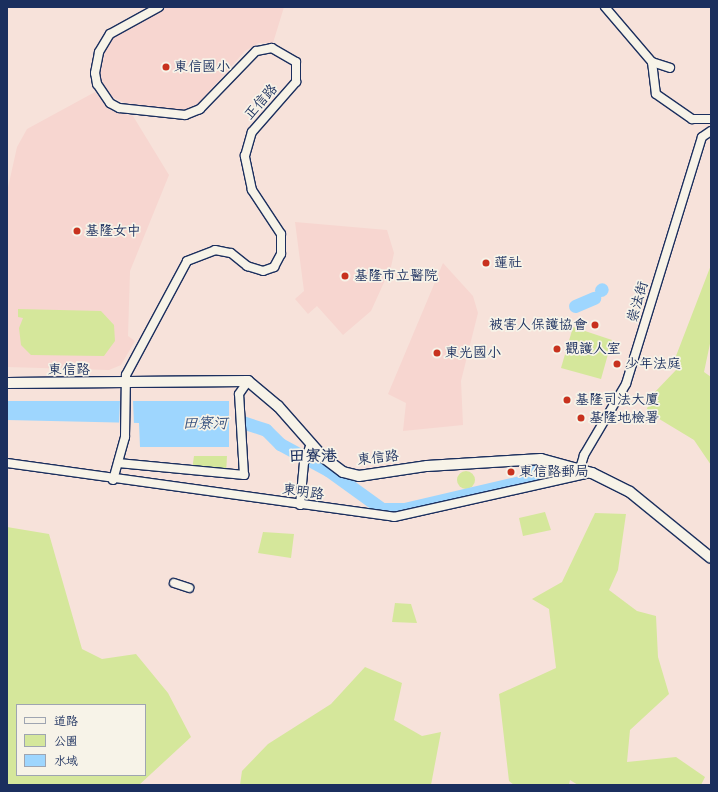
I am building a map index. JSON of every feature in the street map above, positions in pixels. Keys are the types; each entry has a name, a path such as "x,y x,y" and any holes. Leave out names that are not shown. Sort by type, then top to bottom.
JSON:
{"main road":[{"name":"東信路","path":"7,384 125,384 248,381 278,406 309,448 336,468 358,476 518,458 542,459 578,473 592,473 630,492 711,558"}],"street":[{"name":"正信路","path":"125,384 126,374 187,261 215,250 231,253 247,266 263,271 279,261 281,234 252,190 245,156 252,132 287,93 298,69 291,57 264,48 247,58 200,109 186,115 119,108 110,103 97,84 94,72 99,52 110,34 159,7"},
{"path":"605,7 652,62 670,68"},
{"path":"652,62 656,94 692,119 711,119"},
{"name":"崇法街","path":"578,473 626,384 702,137 711,131"},
{"path":"118,463 244,475 239,394 248,381"},
{"path":"114,480 126,427 125,384"},
{"path":"300,505 304,463 309,448"},
{"name":"東明路","path":"7,463 114,480 394,517 578,473"},
{"path":"174,583 189,588"}],"shaded area":[{"name":"東信國小","path":"167,7 284,7 273,43 259,43 245,51 198,104 183,111 125,103 112,97 100,79 102,56 112,38"},
{"name":"基隆女中","path":"95,92 110,110 133,116 169,175 130,271 128,336 135,341 121,365 109,370 7,367 7,192 17,147 27,129"},
{"name":"基隆市立醫院","path":"295,222 387,230 394,253 391,267 371,311 343,335 317,306 308,314 295,299 304,291"},
{"name":"東光國小","path":"443,263 473,296 478,313 461,381 463,425 403,431 406,403 388,394"}],"green space":[{"path":"711,265 711,339 704,372 711,377 711,465 694,440 646,411 653,394 676,370 676,356"},
{"path":"18,309 101,311 114,325 115,341 104,356 31,355 21,345 19,328 23,318 18,317"},
{"path":"573,327 612,340 601,379 561,368"},
{"path":"194,456 227,456 226,474 192,470"},
{"path":"466,471 472,474 475,480 472,486 466,489 460,486 457,480 460,474"},
{"path":"545,512 551,530 523,536 519,518"},
{"path":"595,513 626,514 618,570 609,590 637,611 656,616 658,657 669,694 630,730 627,762 676,757 705,777 701,785 578,785 570,780 569,785 514,785 509,781 499,694 556,668 549,609 532,599 562,582"},
{"path":"7,527 49,534 82,649 102,659 136,654 168,693 191,737 139,785 7,785"},
{"path":"263,532 294,534 291,558 258,553"},
{"path":"395,603 411,604 417,623 392,622"},
{"path":"365,667 402,683 394,720 422,736 441,732 431,785 240,785 242,771 268,744 331,704"}],"water":[{"name":"田寮河","path":"7,401 229,401 229,447 140,447 139,423 7,420"}],"pier":[{"path":"120,400 133,400 134,425 119,425"}],"waterway":[{"name":"田寮河","path":"575,306 594,298"},
{"name":"田寮河","path":"242,422 266,430 280,444 328,470 382,509 404,509 529,480 533,476 534,465"}],"place":[{"name":"東信國小","path":"166,67"},
{"name":"基隆女中","path":"77,231"},
{"name":"蓮社","path":"486,263"},
{"name":"基隆市立醫院","path":"345,276"},
{"name":"被害人保護協會","path":"595,325"},
{"name":"觀護人室","path":"557,349"},
{"name":"東光國小","path":"437,353"},
{"name":"少年法庭","path":"617,364"},
{"name":"基隆司法大廈","path":"567,400"},
{"name":"基隆地檢署","path":"581,418"},
{"name":"東信路郵局","path":"511,472"}],"district":[{"name":"田寮港","path":"313,456"}]}
